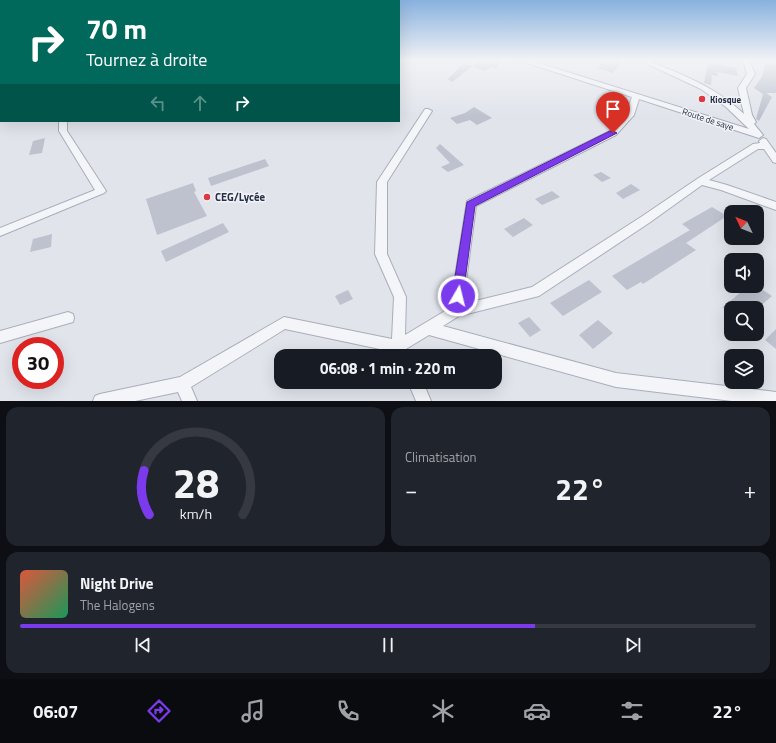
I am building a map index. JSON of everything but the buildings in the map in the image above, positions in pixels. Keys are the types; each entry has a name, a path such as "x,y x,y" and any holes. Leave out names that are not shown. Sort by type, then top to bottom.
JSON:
{"street":[{"name":"Route de saye","path":"583,79 759,135"},
{"name":"Route de saye","path":"687,79 718,96 741,115 759,135"},
{"path":"748,79 742,88 748,115 759,135 776,160"},
{"path":"456,311 471,204 613,133 630,115 636,95"},
{"path":"400,349 400,297 381,254 382,182 428,111"},
{"path":"0,232 101,192 63,131 63,122"},
{"path":"402,349 427,328 456,311 535,292 645,220 700,181 756,146 766,146"},
{"path":"700,181 724,187 776,206"},
{"path":"0,337 68,318"},
{"path":"100,401 182,384 284,323 392,349"},
{"path":"427,328 616,380 758,399 776,399"},
{"path":"182,384 190,401"},
{"path":"418,389 424,401"}],"place":[{"name":"Kiosque","path":"702,99"},
{"name":"CEG/Lycée","path":"207,197"}],"route":[{"path":"458,296 471,204 613,133"}]}
